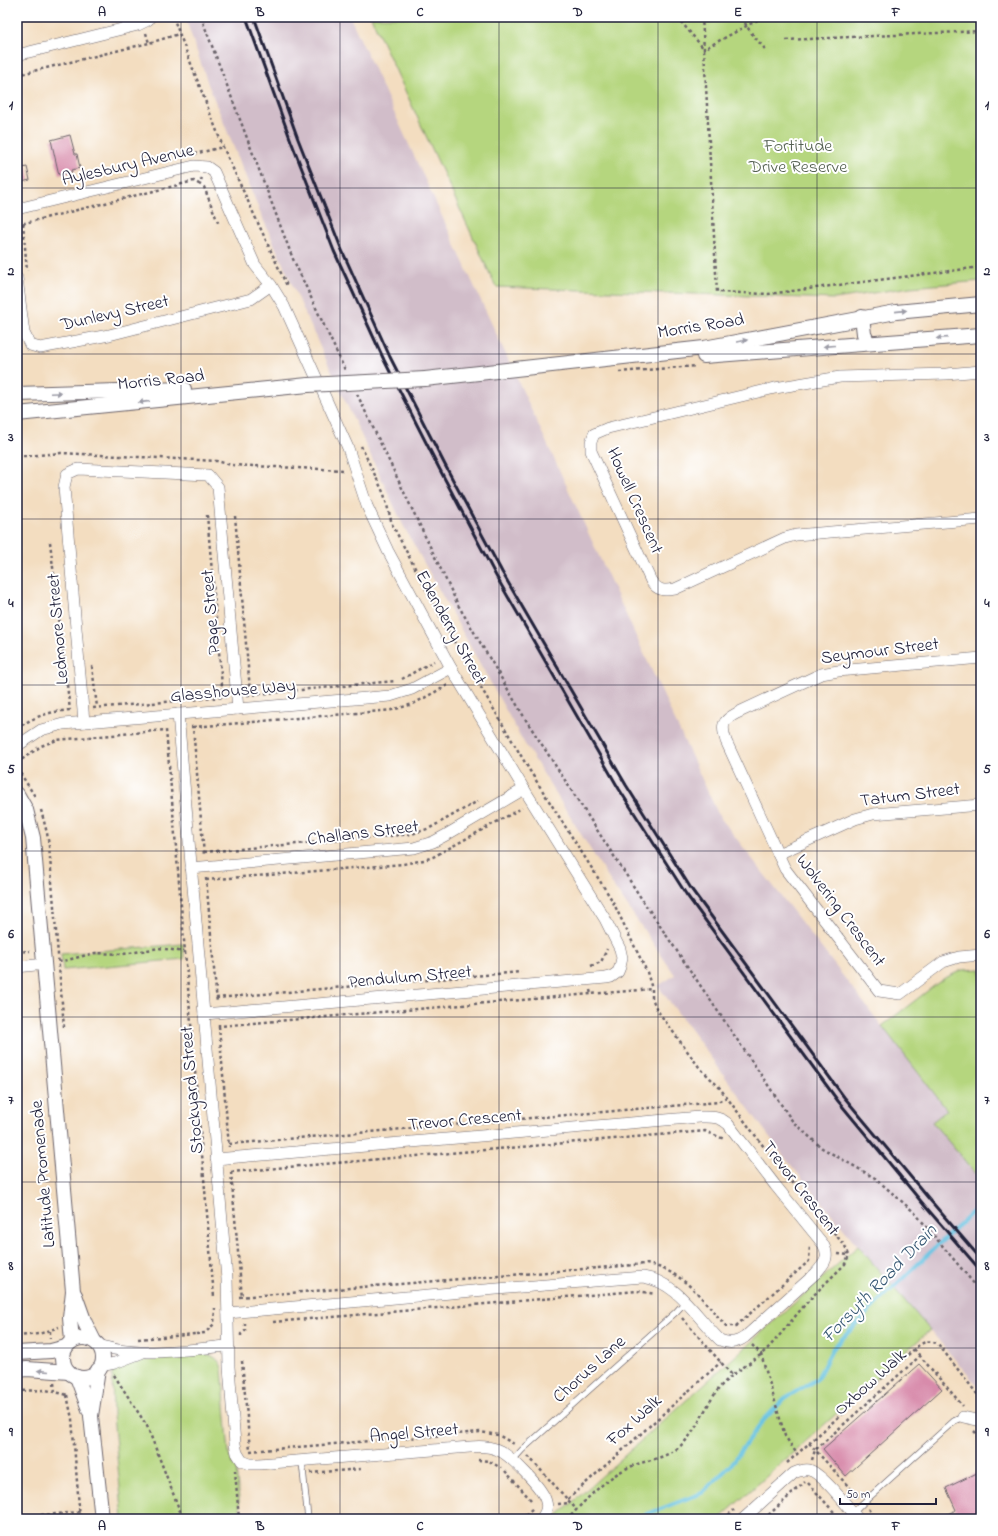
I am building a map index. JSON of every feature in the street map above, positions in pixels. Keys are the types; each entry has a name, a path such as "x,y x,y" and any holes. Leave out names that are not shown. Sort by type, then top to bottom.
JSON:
{"street":[{"path":"17,55 146,20"},
{"name":"Aylesbury Avenue","path":"17,209 203,165 209,167 214,172 255,265 271,285"},
{"name":"Dunlevy Street","path":"22,277 24,333 30,345 40,348 109,335 251,299 271,285"},
{"name":"Edenderry Street","path":"271,285 284,306 348,448 367,506 446,670 517,778 605,919 622,954 622,963 618,972"},
{"name":"Morris Road","path":"425,378 704,348 862,317 896,312 981,304"},
{"path":"862,317 864,334 868,343"},
{"name":"Morris Road","path":"17,394 308,385 425,378 981,335"},
{"name":"Howell Crescent","path":"981,371 946,374 840,377 782,387 608,428 594,434 590,442 591,451 651,581 655,587 666,591 675,589 785,538 796,535 981,519"},
{"name":"Morris Road","path":"17,414 308,385"},
{"name":"Page Street","path":"67,532 64,487 67,474 78,469 208,475 218,487 238,709"},
{"name":"Ledmore Street","path":"67,532 84,722"},
{"name":"Seymour Street","path":"723,724 727,718 821,674 838,670 981,658"},
{"name":"Glasshouse Way","path":"17,746 34,734 63,724 390,696 412,689 446,670"},
{"name":"Stockyard Street","path":"178,714 227,1279 228,1346 235,1444 237,1453 242,1462"},
{"name":"Wolvering Crescent","path":"723,724 726,741 785,869 879,991 900,994 942,962 959,957 981,955"},
{"name":"Challans Street","path":"191,868 414,848 433,842 524,790"},
{"name":"Latitude Promenade","path":"18,797 31,824 45,964 73,1291 69,1344"},
{"name":"Tatum Street","path":"778,854 855,819 873,814 981,805"},
{"path":"17,967 45,964"},
{"name":"Pendulum Street","path":"204,1014 589,980 611,977 618,972"},
{"name":"Trevor Crescent","path":"216,1159 710,1116 721,1119 728,1124 818,1237 826,1249 827,1256 816,1273 738,1341 730,1343 720,1340 671,1288 658,1280 643,1277 466,1291 228,1313"},
{"name":"Latitude Promenade","path":"73,1291 85,1323 96,1343"},
{"path":"17,1353 51,1350 69,1344 80,1338 85,1338 110,1348 144,1352 228,1346"},
{"path":"96,1343 102,1355 91,1416 102,1519"},
{"path":"69,1344 63,1360 73,1375 91,1416"},
{"path":"17,1370 27,1369 86,1378 91,1376 99,1368 144,1352"},
{"path":"963,1417 981,1421"},
{"name":"Angel Street","path":"242,1462 259,1464 481,1446 499,1450 513,1460 544,1496 546,1500 546,1509 541,1519"},
{"path":"743,1519 794,1474 800,1471 810,1470 822,1478 856,1516"}],"lane":[{"name":"Chorus Lane","path":"513,1460 522,1450 676,1312 685,1302"},
{"path":"856,1516 954,1421 963,1417"},
{"path":"302,1460 308,1519"}],"path":[{"path":"173,17 223,147 289,291"},
{"path":"201,17 293,259 347,373"},
{"path":"677,17 704,50"},
{"path":"702,17 717,292 768,294 981,267"},
{"path":"743,17 743,20 747,26 765,49"},
{"path":"704,50 763,17"},
{"path":"146,20 149,43"},
{"path":"786,40 981,31"},
{"path":"17,75 149,43 179,34"},
{"path":"17,224 194,181 199,184"},
{"path":"22,277 23,223"},
{"path":"354,387 458,605 526,720 643,902 793,1122 822,1148 874,1178 915,1213 981,1292"},
{"path":"359,442 384,494 392,524 449,633 530,771 612,900 647,972 652,989 652,998 657,1010 698,1067 727,1097 773,1159 845,1246 849,1254 845,1264 809,1300 761,1354 732,1375 712,1397 698,1425 678,1448 655,1460 634,1465 619,1472 568,1519"},
{"path":"207,514 223,697"},
{"path":"235,516 250,694"},
{"path":"50,542 70,710"},
{"path":"17,729 40,716 83,708 385,683 402,678 435,661 446,670 452,691"},
{"path":"17,763 40,746 57,740 193,727 219,1026 652,989"},
{"path":"166,730 215,1300"},
{"path":"517,778 530,771"},
{"path":"514,796 526,814"},
{"path":"204,852 412,834 430,828 481,799"},
{"path":"591,994 588,967 601,962 608,950 605,945"},
{"path":"59,962 95,953 123,954 159,948 185,952"},
{"path":"17,952 30,951"},
{"path":"216,998 525,972"},
{"path":"229,1144 718,1102 727,1097"},
{"path":"231,1172 705,1131 725,1140"},
{"path":"736,1326 809,1261 810,1245"},
{"path":"268,1323 636,1291 657,1295"},
{"path":"676,1312 732,1375"},
{"path":"245,1325 253,1324"},
{"path":"17,1336 39,1334 59,1327"},
{"path":"137,1339 196,1334 197,1348"},
{"path":"786,1464 924,1341 932,1341 938,1344 981,1399"},
{"path":"914,1349 920,1356"},
{"path":"761,1354 785,1436 797,1454"},
{"name":"Oxbow Walk","path":"815,1450 920,1356 963,1404 963,1417"},
{"name":"Fox Walk","path":"577,1510 567,1499 721,1362"},
{"path":"114,1375 147,1426 183,1519"},
{"path":"17,1391 46,1390 55,1392"},
{"path":"67,1395 72,1419 80,1519"},
{"path":"764,1519 806,1481 815,1450 809,1443"},
{"path":"473,1460 489,1461 501,1467 536,1505 520,1519"},
{"path":"239,1519 235,1469 242,1462"},
{"path":"304,1474 365,1469"},
{"path":"806,1481 840,1519"},
{"path":"724,1519 735,1509"},
{"path":"17,1518 80,1512"}],"shaded area":[{"path":"185,17 350,17 719,816 947,1110 932,1122 981,1180 981,1390 786,1159 658,986 675,975 612,884 523,741 403,525 321,349 263,219 208,84"}],"green space":[{"name":"Fortitude Drive Reserve","path":"371,17 981,17 981,281 910,287 835,299 496,287"},
{"path":"183,944 184,959 63,970 61,954"},
{"path":"981,969 981,1180 932,1122 947,1110 882,1026 943,979 962,970"},
{"path":"858,1246 930,1330 719,1519 554,1519"},
{"path":"204,1354 215,1358 222,1368 229,1455 236,1469 241,1519 123,1519 113,1415 112,1368 147,1360"}],"building":[{"path":"70,135 80,168 71,170 72,172 59,175 51,140"},
{"path":"27,167 30,180 17,183 17,169"},
{"path":"919,1364 942,1389 846,1476 823,1449"},
{"path":"981,1471 981,1519 937,1519 956,1510 946,1488"}],"waterway":[{"name":"Forsyth Road Drain","path":"640,1519 647,1514 702,1493 730,1466 761,1423 785,1398 817,1379 833,1348 880,1300 981,1204"}],"railway":[{"path":"246,17 291,141 334,251 384,360 496,576 619,789 686,894 838,1101 981,1271"},
{"path":"254,17 298,139 341,248 390,357 502,572 626,785 692,890 844,1097 981,1259"}]}
